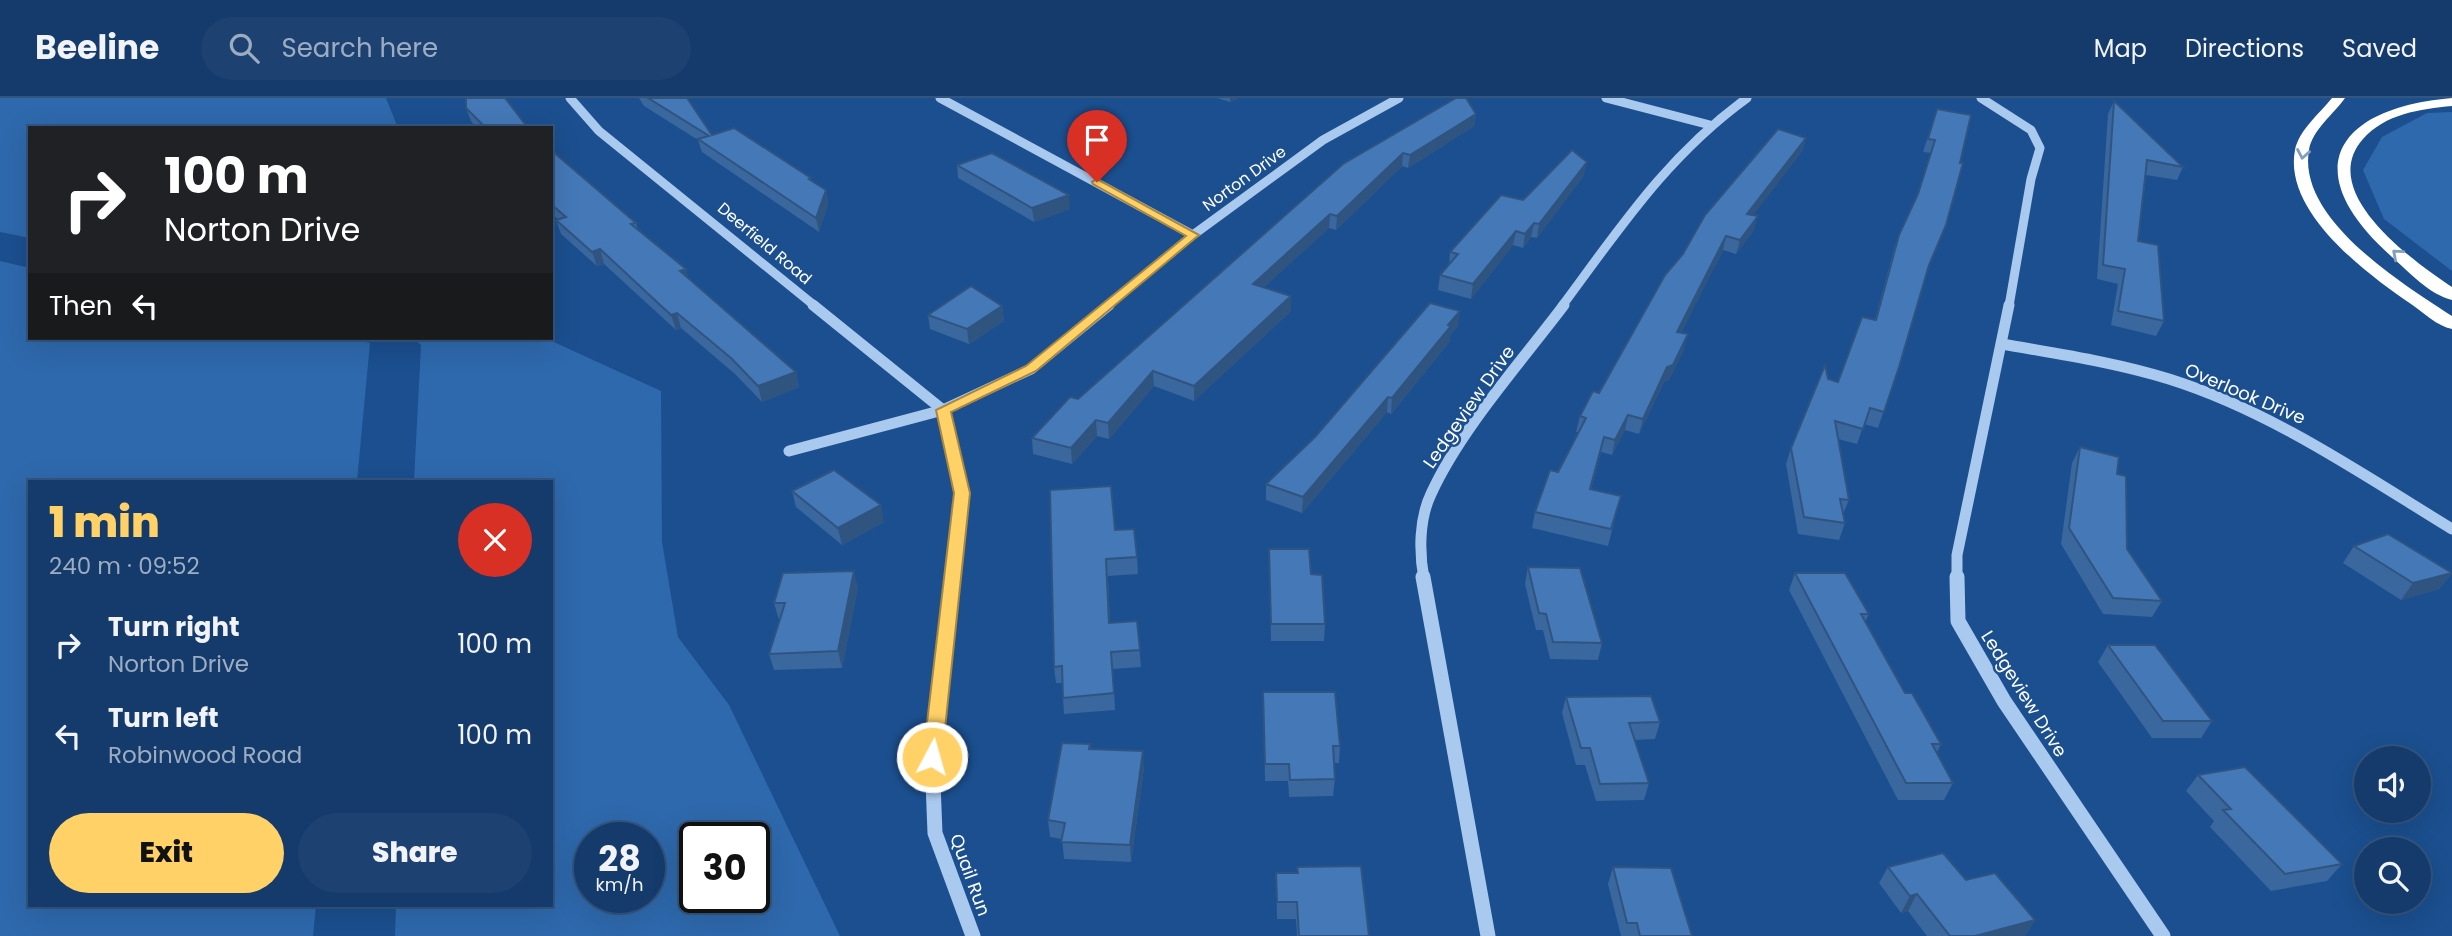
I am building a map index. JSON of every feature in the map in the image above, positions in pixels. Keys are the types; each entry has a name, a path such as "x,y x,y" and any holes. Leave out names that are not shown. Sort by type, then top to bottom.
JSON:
{"highway":[{"path":"2339,98 2302,149 2301,170 2308,194 2328,223 2359,255 2398,287 2452,324"},
{"path":"2452,102 2400,111 2367,127 2347,148 2342,172 2349,196 2373,231 2411,266 2452,295"}],"street":[{"name":"Deerfield Road","path":"570,98 599,131 943,410"},
{"path":"940,98 1193,235"},
{"path":"1373,98 1394,100"},
{"path":"1606,98 1710,125"},
{"name":"Ledgeview Drive","path":"1488,936 1422,570 1421,531 1430,495 1466,436 1652,186 1710,125 1747,98"},
{"name":"Ledgeview Drive","path":"1981,98 2031,130 2040,148 2031,179 2002,344 1957,555 1958,621 2004,701 2163,936"},
{"name":"Norton Drive","path":"789,451 943,410 1031,369 1193,235 1323,140 1394,100"},
{"name":"Overlook Drive","path":"2002,344 2130,368 2204,394 2302,437 2452,530"},
{"name":"Quail Run","path":"943,410 962,493 932,757 934,833 973,936"}],"shaded area":[{"path":"0,98 386,98 397,126 28,126 28,238 0,232"},
{"path":"2452,112 2452,271 2384,219 2363,170 2382,137 2427,113"},
{"path":"0,261 28,268 28,340 356,340 370,343 357,480 28,480 28,907 316,907 313,936 0,936"},
{"path":"415,340 549,340 661,391 662,542 678,637 729,705 840,936 395,936 396,907 553,907 553,480 414,480 421,345"}],"building":[{"path":"466,98 505,98 526,126 484,126 466,108"},
{"path":"648,98 687,98 712,135 734,128 811,178 809,179 826,190 816,218 698,139 709,136"},
{"path":"1456,98 1466,98 1476,114 1410,155 1403,153 1337,216 1330,214 1253,284 1291,296 1194,386 1153,371 1108,423 1096,420 1071,448 1032,438 1070,397 1078,399 1343,164"},
{"path":"2114,101 2183,167 2147,160 2138,241 2158,245 2164,321 2118,311 2125,269 2103,265"},
{"path":"1937,109 1971,115 1960,163 1963,163 1946,225 1929,265 1884,412 1870,408 1863,429 1835,421 1849,500 1840,499 1845,523 1804,517 1791,448 1825,365 1828,379 1838,382 1862,317 1876,320 1899,235 1918,194 1935,140 1928,139"},
{"path":"1778,129 1806,138 1747,214 1758,216 1740,240 1726,236 1677,332 1688,334 1673,365 1667,367 1643,419 1628,415 1615,440 1604,437 1590,489 1621,496 1611,529 1535,512 1550,470 1558,472 1586,418 1580,416 1593,391 1599,393 1665,275 1683,254 1705,215"},
{"path":"1572,150 1587,162 1539,224 1534,223 1525,234 1516,231 1473,284 1440,275 1458,254 1450,252 1501,195 1523,200"},
{"path":"553,152 636,223 631,224 686,269 680,271 796,372 758,386 731,358 677,313 671,315 600,249 592,252 556,220 566,217 553,206"},
{"path":"992,153 1069,195 1032,208 957,165"},
{"path":"971,286 1002,306 967,329 928,315"},
{"path":"1430,303 1460,311 1448,325 1451,326 1392,398 1388,397 1303,497 1266,484 1315,437"},
{"path":"2080,447 2119,457 2117,474 2126,476 2127,549 2162,601 2113,598 2069,528"},
{"path":"834,470 881,505 838,528 792,491"},
{"path":"1111,486 1115,530 1134,529 1137,557 1106,559 1109,623 1137,621 1140,650 1111,652 1114,693 1063,698 1062,666 1054,667 1050,490"},
{"path":"2388,534 2452,573 2413,583 2354,546"},
{"path":"1269,549 1309,549 1311,574 1322,575 1325,624 1271,624"},
{"path":"1528,567 1580,568 1602,643 1553,642 1546,614 1539,613"},
{"path":"854,571 838,651 769,654 785,603 774,603 783,573"},
{"path":"1795,573 1845,573 1869,614 1861,614 1905,693 1912,693 1941,744 1932,744 1953,783 1906,783"},
{"path":"2108,645 2155,645 2212,721 2163,721"},
{"path":"1263,692 1335,692 1340,746 1333,746 1335,779 1290,780 1289,764 1265,764"},
{"path":"1651,696 1660,722 1629,723 1649,783 1600,784 1590,748 1581,748 1566,697"},
{"path":"1062,743 1090,744 1089,749 1143,751 1130,845 1061,842 1065,823 1048,820"},
{"path":"2245,767 2342,864 2285,874 2223,810 2231,809 2198,775"},
{"path":"1943,853 1966,880 1995,873 2035,920 1975,936 1950,936 1917,894 1910,896 1888,867"},
{"path":"1361,866 1369,936 1299,936 1297,902 1277,902 1276,873 1298,873 1297,867"},
{"path":"1613,867 1671,868 1692,936 1640,936 1637,923 1627,923"}],"route":[{"path":"932,757 962,493 943,410 1031,369 1193,235 1097,182"}]}
